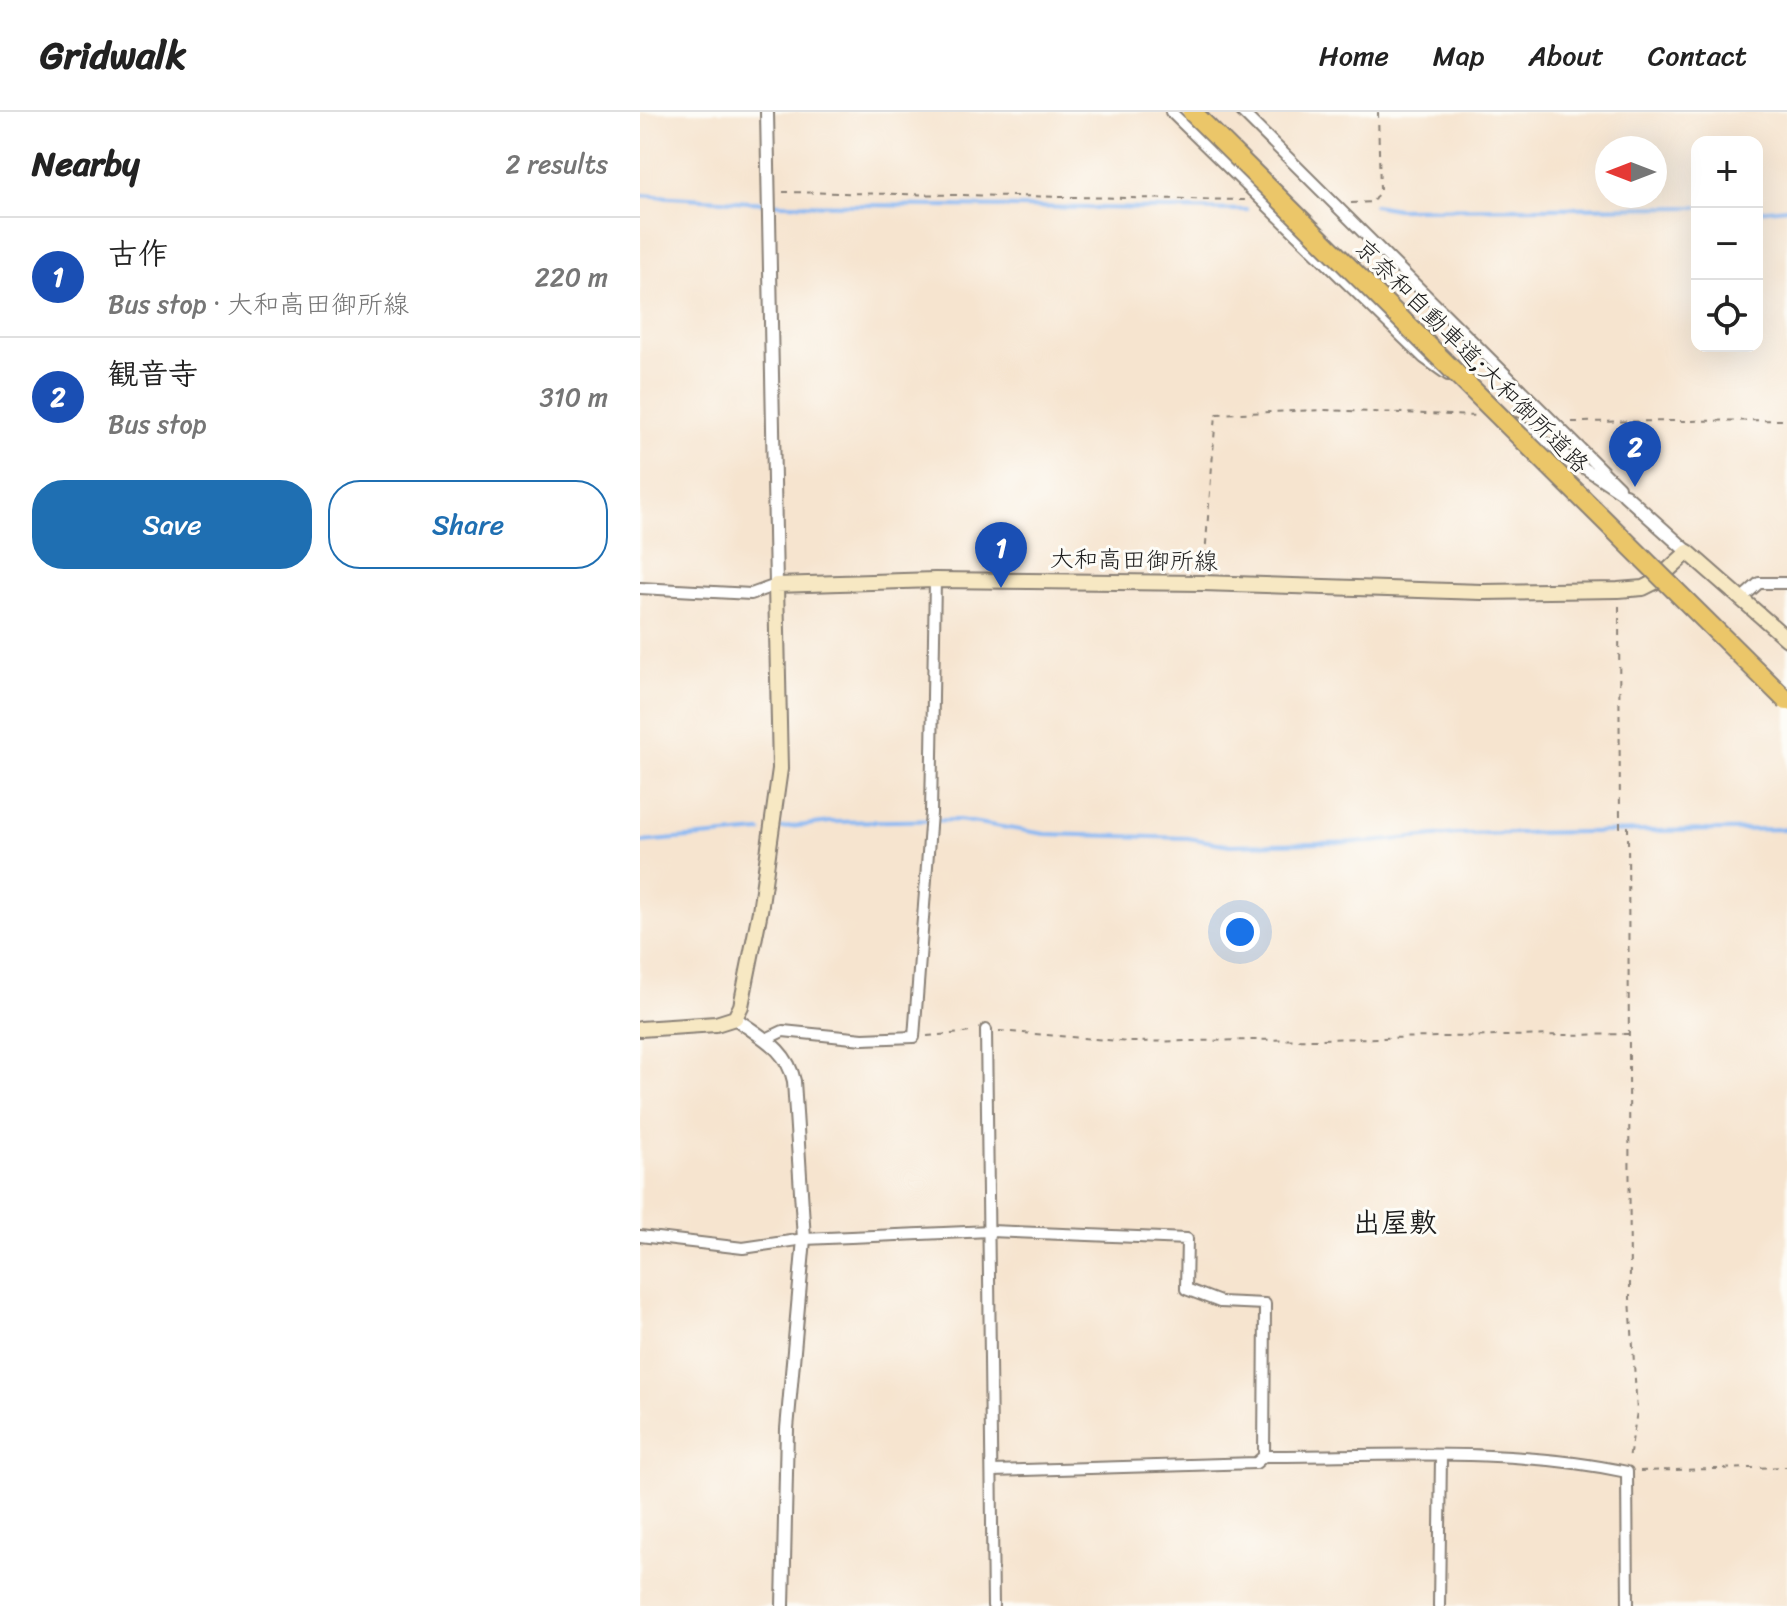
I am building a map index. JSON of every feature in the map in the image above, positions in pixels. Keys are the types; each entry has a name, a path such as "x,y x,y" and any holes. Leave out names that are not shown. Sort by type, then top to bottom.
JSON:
{"highway":[{"name":"京奈和自動車道;大和御所道路","path":"1192,112 1787,701"}],"main road":[{"name":"大和高田御所線","path":"776,585 935,580 1202,583 1482,592 1618,590 1643,588 1655,582 1688,552"},
{"path":"1688,552 1787,639"},
{"path":"640,1029 716,1024 735,1018 744,992 760,911 780,769 776,585"}],"street":[{"path":"640,588 751,594 776,585 767,112"},
{"path":"1171,112 1424,358 1625,495"},
{"path":"1242,112 1560,426 1625,495 1688,552"},
{"path":"766,1039 783,1031 863,1039 914,1037 931,819 935,580"},
{"path":"1741,599 1759,583 1787,583"},
{"path":"735,1018 766,1039 791,1064 794,1081 804,1239 787,1429 783,1606"},
{"path":"986,1030 993,1606"},
{"path":"640,1236 743,1248 804,1239 990,1231 1187,1239 1186,1289 1220,1302 1265,1304 1264,1456"},
{"path":"992,1471 1256,1463 1264,1456 1441,1456 1582,1462 1627,1472 1628,1606"},
{"path":"1439,1606 1441,1456"}],"path":[{"path":"1336,204 1373,202 1380,190 1378,112"},
{"path":"769,191 1244,200 1257,195"},
{"path":"1202,583 1216,414 1323,410 1481,415 1483,412 1472,392"},
{"path":"1560,426 1577,421 1787,420"},
{"path":"1618,590 1620,827 1628,827 1633,1254 1630,1298 1637,1412 1627,1472 1787,1467"},
{"path":"914,1037 986,1030 1129,1042 1629,1034"}],"waterway":[{"path":"640,195 782,204 1247,210"},
{"path":"1374,205 1397,209 1691,207"},
{"path":"1763,210 1787,208"},
{"path":"782,828 830,822 959,820 1045,834 1188,838 1230,845 1370,842 1456,834 1787,829"},
{"path":"640,842 761,832"}],"place":[{"name":"観音寺","path":"1635,487"},
{"name":"古作","path":"1001,588"}],"district":[{"name":"出屋敷","path":"1395,1222"}]}
